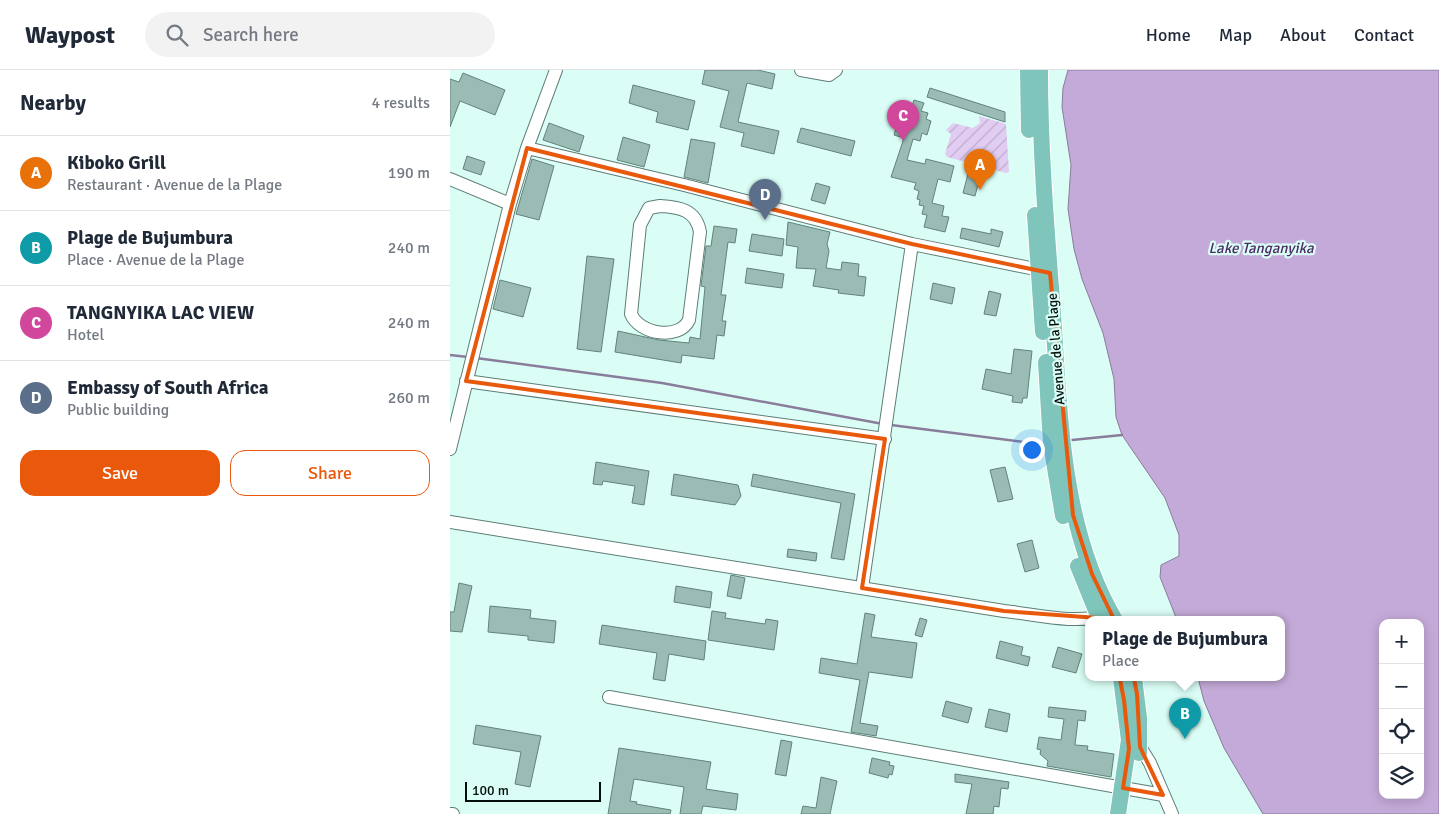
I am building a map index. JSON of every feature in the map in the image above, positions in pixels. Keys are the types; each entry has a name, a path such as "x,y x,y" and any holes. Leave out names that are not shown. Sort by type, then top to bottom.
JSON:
{"main road":[{"name":"Avenue de la Plage","path":"1028,70 1031,162 1044,271"},
{"name":"Avenue de la Plage","path":"1040,70 1044,271 1050,432 1060,498 1076,560 1105,616"},
{"path":"1121,681 1129,749 1128,789 1130,814"},
{"path":"1118,814 1128,789 1140,747 1134,681"}],"street":[{"path":"450,449 510,204 527,148 556,70"},
{"path":"801,70 823,75 829,75 836,70"},
{"path":"527,148 684,185 912,244 1044,271"},
{"path":"450,179 510,204"},
{"path":"678,206 684,185"},
{"path":"678,206 690,212 698,222 700,232 689,320 680,331 647,330 634,323 631,314 640,225 649,208 678,206"},
{"path":"862,588 886,436 912,244"},
{"path":"468,377 886,436"},
{"path":"450,522 1004,611 1085,618"},
{"path":"609,697 1163,795"},
{"path":"1127,725 1140,747 1172,814"}],"highlighted area":[{"path":"527,148 912,244 1050,273 1073,515 1092,574 1128,648 1137,694 1140,747 1163,795 1123,788 1129,749 1124,700 1115,654 1098,618 1004,611 862,588 885,439 466,381"}],"shaded area":[{"path":"979,116 1006,124 1009,172 1006,173 947,157 945,154 951,134 946,130 953,123 973,128 980,123"}],"water":[{"name":"Lake Tanganyika","path":"1068,70 1439,70 1439,814 1263,814 1224,748 1204,701 1199,681 1285,681 1285,616 1175,616 1160,577 1161,565 1179,556 1179,535 1165,498 1122,435 1116,417 1114,379 1103,333 1082,279 1074,249 1068,209 1071,165 1062,107 1063,88"}],"building":[{"path":"705,70 758,70 775,74 772,89 747,83 738,122 779,131 774,154 741,146 744,133 720,127 729,91 702,84"},
{"path":"463,73 505,90 495,115 460,101 450,127 450,79 459,82"},
{"path":"633,85 695,101 688,130 656,122 658,112 629,103"},
{"path":"930,88 1005,112 1005,122 927,97"},
{"path":"914,100 924,103 921,111 928,113 926,119 931,121 927,135 922,133 920,141 913,139 907,160 925,164 926,159 954,166 950,182 938,179 932,203 944,206 942,216 949,217 945,232 924,227 927,215 922,214 924,206 919,205 920,200 917,199 919,191 914,189 916,183 891,177 904,138 894,135 897,124 899,124 904,106 911,109"},
{"path":"549,123 584,136 579,152 543,140"},
{"path":"801,128 855,141 851,156 797,142"},
{"path":"623,137 650,145 644,167 617,160"},
{"path":"691,139 715,143 708,183 684,177"},
{"path":"467,156 485,162 481,175 463,169"},
{"path":"532,159 554,166 539,220 516,214"},
{"path":"968,174 980,177 975,196 963,193"},
{"path":"816,183 830,187 825,204 811,200"},
{"path":"788,222 830,232 827,244 829,251 826,268 841,270 842,262 859,264 858,276 866,277 864,296 838,293 839,290 813,286 816,269 796,268 798,247 786,245"},
{"path":"714,226 737,229 735,243 728,242 721,295 726,295 722,321 726,321 724,336 717,335 714,359 682,355 681,363 615,352 618,331 659,340 689,343 690,337 700,339 705,287 701,286 706,246 711,246"},
{"path":"962,228 991,234 991,229 1003,232 999,247 960,238"},
{"path":"752,234 784,239 782,256 749,251"},
{"path":"587,256 614,259 601,352 577,349"},
{"path":"747,268 784,274 782,288 745,283"},
{"path":"500,280 531,288 523,317 493,309"},
{"path":"933,283 955,288 952,304 930,299"},
{"path":"989,291 1001,294 996,316 984,314"},
{"path":"1014,349 1032,351 1027,398 1023,398 1022,403 1012,402 1013,396 982,389 986,369 1011,374"},
{"path":"596,462 649,471 644,505 632,503 635,486 603,481 602,485 593,484"},
{"path":"1005,467 1013,499 998,502 990,470"},
{"path":"674,474 738,485 741,496 735,505 671,495"},
{"path":"753,474 855,494 844,560 831,558 841,503 751,486"},
{"path":"1032,540 1039,568 1025,572 1017,544"},
{"path":"788,549 817,553 816,561 787,557"},
{"path":"731,575 745,578 741,599 727,596"},
{"path":"459,583 472,586 462,632 450,631 450,612 454,612"},
{"path":"676,586 712,592 710,608 674,602"},
{"path":"490,606 531,610 530,618 556,621 554,643 528,640 528,636 488,632"},
{"path":"712,611 726,613 725,618 765,624 766,619 778,621 774,650 708,640"},
{"path":"865,613 875,615 871,637 917,643 912,678 869,672 860,723 878,726 876,736 851,732 860,680 819,673 821,658 857,664"},
{"path":"920,618 927,620 922,637 915,635"},
{"path":"602,625 706,641 704,660 669,654 665,681 653,679 657,653 599,644"},
{"path":"1000,641 1023,647 1021,655 1030,657 1028,666 996,658"},
{"path":"1058,647 1082,654 1076,673 1052,667"},
{"path":"946,701 972,708 968,723 942,716"},
{"path":"1049,707 1086,711 1085,721 1078,720 1075,745 1088,746 1087,750 1114,754 1111,777 1047,766 1048,761 1040,754 1041,750 1037,749 1039,737 1061,740 1064,719 1048,717"},
{"path":"989,709 1010,714 1007,732 985,727"},
{"path":"476,725 541,736 530,787 515,784 521,752 473,744"},
{"path":"781,740 792,742 786,776 775,774"},
{"path":"619,748 711,762 706,789 738,794 736,810 703,806 701,814 680,814 684,787 634,779 630,801 637,802 636,804 671,810 670,814 608,814"},
{"path":"872,758 890,762 889,765 894,766 892,775 889,774 888,778 869,773"},
{"path":"955,774 1009,782 1008,789 1001,788 999,807 994,806 993,814 966,814 972,784 955,782"},
{"path":"821,777 837,781 830,814 801,814 803,806 816,808"}],"waterway":[{"path":"450,355 468,357"},
{"path":"476,358 662,383 883,424"},
{"path":"891,425 1039,444"},
{"path":"1072,440 1122,435"}],"place":[{"name":"TANGNYIKA LAC VIEW","path":"903,141"},
{"name":"Kiboko Grill","path":"980,190"},
{"name":"Embassy of South Africa","path":"765,220"},
{"name":"Plage de Bujumbura","path":"1185,739"}]}
